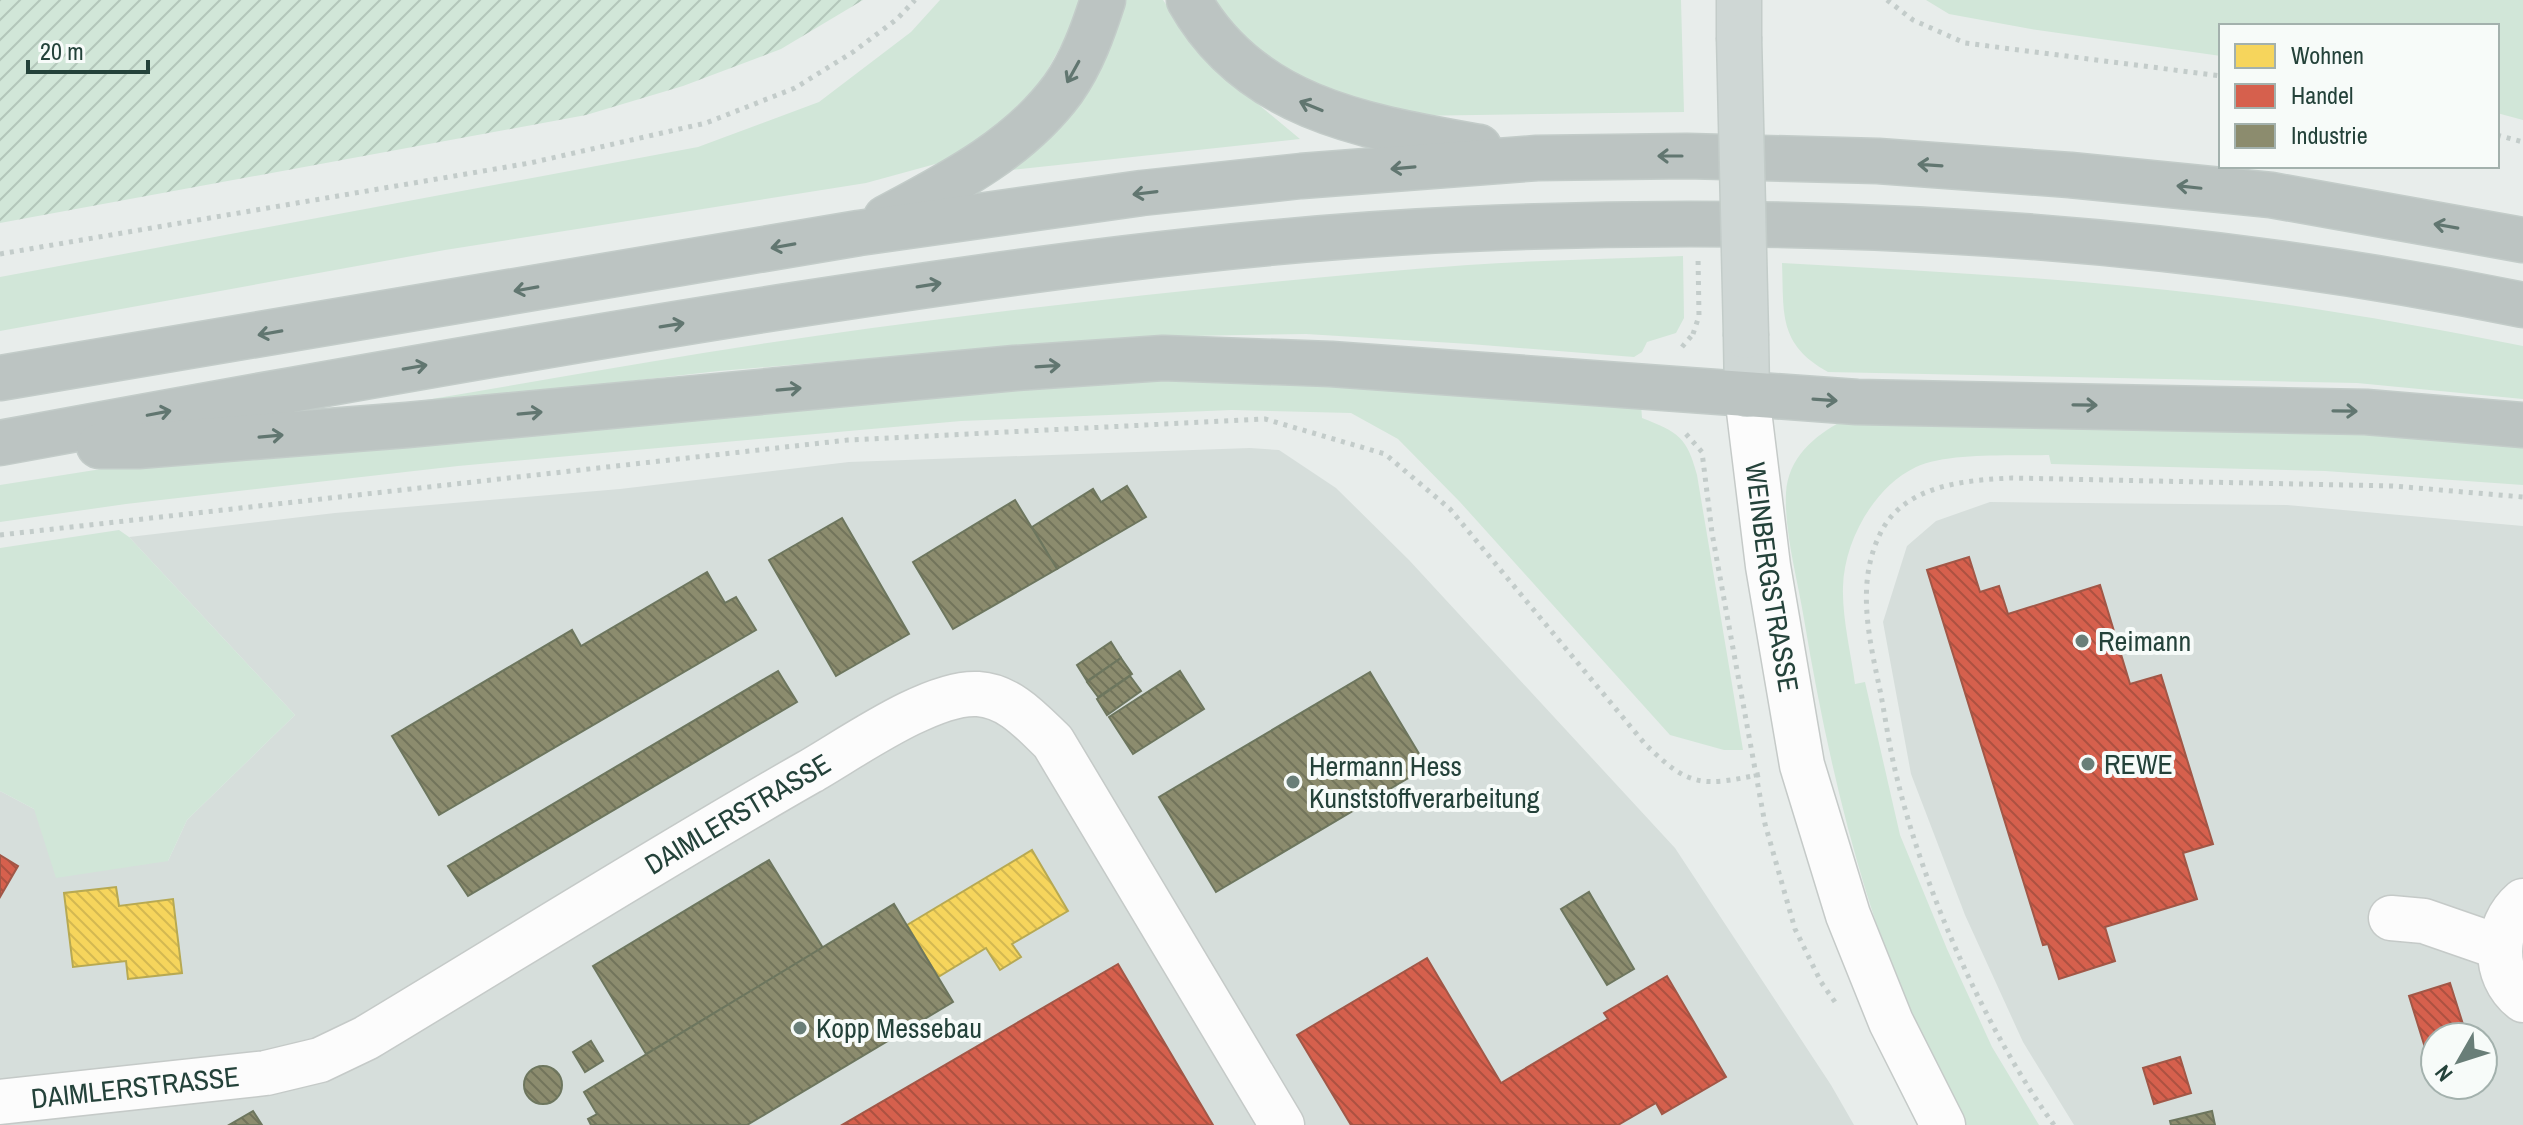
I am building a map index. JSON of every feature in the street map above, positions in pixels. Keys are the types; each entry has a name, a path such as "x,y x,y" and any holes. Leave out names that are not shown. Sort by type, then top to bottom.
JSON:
{"highway":[{"path":"859,233 962,177 1031,125 1063,89 1088,44 1103,0"},
{"path":"1189,0 1225,49 1257,76 1302,103 1353,122 1537,158"},
{"path":"0,378 859,233 1158,191 1301,176 1537,158 1687,156 1878,161 2070,175 2271,195 2523,240"},
{"path":"0,443 592,337 978,277 1245,246 1463,229 1609,225 1894,227 2160,248 2329,270 2523,305"},
{"path":"0,443 138,446 1015,368 1163,358 1331,364 1857,402 2366,412 2523,425"}],"main road":[{"name":"WEINBERGSTRASSE","path":"1739,18 1747,395"}],"street":[{"name":"WEINBERGSTRASSE","path":"1747,395 1768,566 1802,765 1848,915 1891,1022 1943,1125"},
{"name":"DAIMLERSTRASSE","path":"0,1102 266,1073 320,1060 366,1038 673,850 936,700 978,694 1001,700 1019,710 1053,742 1282,1125"},
{"path":"2523,901 2506,920 2499,947 2502,969 2516,994 2523,1000"},
{"path":"2391,918 2424,921 2499,947"}],"path":[{"path":"0,254 530,163 706,123 795,88 853,52 897,19 915,0"},
{"path":"1887,0 1913,20 1965,43 2219,76"},
{"path":"2499,136 2523,142"},
{"path":"1693,334 1685,345 1652,360 1652,413 1683,432 1702,452 1712,533 1755,775"},
{"path":"0,535 848,440 1265,419 1385,454 1450,509 1645,744 1671,769 1694,782 1755,775 1802,765"},
{"path":"2054,1125 1996,1031 1934,894 1910,823 1897,778 1868,631 1866,578 1880,532 1898,511 1920,494 1966,480 2028,478 2393,486 2523,497"}],"shaded area":[{"path":"1250,448 1279,450 1336,488 1409,560 1675,848 1854,1125 0,1125 0,791 34,809 168,861 187,820 295,715 129,537 335,513 620,489 849,462"},
{"path":"1990,502 2287,505 2523,526 2523,1125 2074,1125 2023,1042 1965,915 1911,774 1883,622 1907,546 1936,521"}],"green space":[{"path":"0,0 863,0 781,49 683,86 586,115 0,223"},
{"path":"940,0 1080,0 1073,24 1041,82 987,136 939,163 866,183 445,250 0,331 0,277 698,147 819,102 911,32"},
{"path":"1122,0 1163,0 1205,60 1300,139 1012,170 1070,108"},
{"path":"1205,0 1681,0 1684,112 1409,116 1356,108 1259,58"},
{"path":"1926,0 2523,0 2523,120 2499,114 2499,24 2219,24 2219,56 1949,14"},
{"path":"1683,256 1684,318 1676,333 1647,342 1642,352 1634,357 1306,334 1187,336 1052,343 719,371 354,412 742,347 1021,309 1393,271"},
{"path":"1782,263 2158,289 2290,305 2446,331 2523,346 2523,399 2357,383 1828,372 1800,350 1792,339 1784,313"},
{"path":"1227,374 1641,404 1642,418 1673,432 1685,444 1697,475 1743,750 1724,750 1670,735 1460,502 1398,439 1351,413 1232,410 961,421 458,466 126,504 0,522 0,485 114,467 704,412"},
{"path":"1842,421 2523,437 2523,485 2325,471 2051,464 2049,455 1945,459 1916,467 1901,476 1864,517 1849,552 1843,587 1855,684 1865,682 1900,835 1947,949 1992,1047 2039,1125 1964,1125 1913,1022 1876,924 1847,824 1823,722 1786,508 1788,480 1797,459 1813,441"},
{"path":"119,530 129,537 295,715 187,820 168,861 56,878 34,809 0,791 0,548"}],"building: Wohnen":[{"path":"1032,850 1068,911 1012,944 1021,957 1000,970 986,948 938,977 907,925"},
{"path":"116,887 119,906 173,899 182,973 128,979 126,961 73,967 64,893"}],"building: Handel":[{"name":"REWE","path":"1969,557 1980,592 1999,586 2008,614 2100,585 2130,684 2161,675 2213,844 2183,853 2197,899 2105,927 2115,961 2059,979 2048,944 2043,945 1927,570"},
{"path":"0,855 18,866 0,897"},
{"path":"1427,958 1501,1083 1608,1019 1604,1013 1667,976 1726,1077 1662,1114 1656,1103 1618,1125 1351,1125 1297,1035"},
{"path":"1118,964 1213,1125 842,1125"},
{"path":"2450,983 2462,1021 2419,1021 2419,1028 2409,996"},
{"path":"2180,1057 2191,1093 2154,1104 2143,1068"}],"building: Industrie":[{"path":"1127,486 1146,517 1057,569 1032,527 1093,489 1101,502"},
{"path":"1015,500 1057,569 953,629 913,562"},
{"path":"842,518 909,634 836,676 769,560"},
{"path":"707,572 725,603 736,597 756,630 439,815 392,736 572,630 581,646"},
{"path":"1111,642 1121,658 1087,681 1077,665"},
{"path":"1121,658 1132,674 1098,697 1087,682"},
{"path":"778,671 797,702 468,896 448,866"},
{"path":"1180,671 1204,709 1133,754 1109,717"},
{"name":"Hermann Hess Kunststoffverarbeitung","path":"1370,672 1427,767 1216,892 1159,797"},
{"path":"1130,676 1141,691 1107,715 1097,699"},
{"path":"769,860 823,948 646,1054 593,966"},
{"path":"1589,892 1634,969 1607,985 1561,909"},
{"name":"Kopp Messebau","path":"894,904 953,1002 747,1125 591,1125 588,1119 597,1114 584,1092"},
{"path":"591,1041 603,1061 585,1072 573,1052"},
{"path":"543,1066 556,1072 562,1085 556,1098 543,1104 530,1098 524,1085 530,1072"},
{"path":"253,1111 262,1125 229,1125"},
{"path":"2212,1111 2215,1125 2171,1125 2170,1121"}],"place":[{"name":"Reimann","path":"2082,641"},
{"name":"REWE","path":"2088,764"},
{"name":"Hermann Hess Kunststoffverarbeitung","path":"1293,782"},
{"name":"Kopp Messebau","path":"800,1028"}]}
